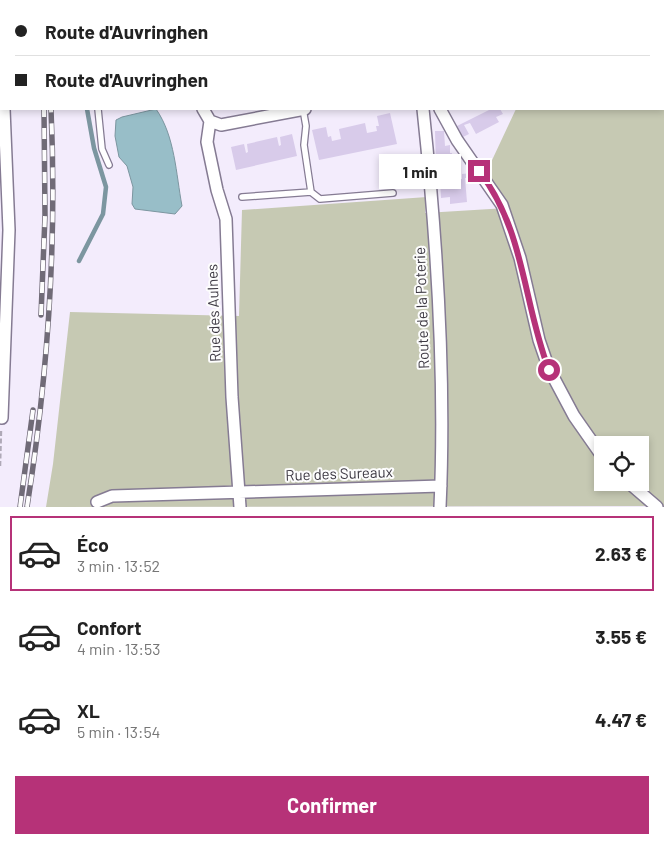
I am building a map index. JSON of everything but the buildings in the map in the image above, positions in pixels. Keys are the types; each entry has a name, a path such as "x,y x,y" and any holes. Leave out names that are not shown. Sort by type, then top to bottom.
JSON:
{"street":[{"path":"2,418 9,230 4,110"},
{"path":"204,110 210,121 227,125 299,110"},
{"name":"Route de la Poterie","path":"423,110 434,226 442,416 440,506"},
{"path":"441,110 460,146 502,205 520,258 539,340 549,370 571,412 594,445"},
{"name":"Rue des Aulnes","path":"210,121 208,142 216,190 226,219 232,397 240,506"},
{"name":"Rue des Sureaux","path":"97,502 112,496 441,486"},
{"path":"639,491 657,506"}],"lane":[{"path":"98,110 102,149 109,165"},
{"path":"304,110 306,126 304,145 311,192"},
{"path":"242,196 311,192 320,199 394,193"}],"path":[{"path":"0,466 2,418"}],"green space":[{"path":"516,110 664,110 664,506 46,507 53,464 70,312 239,316 242,210 427,197 425,213 507,208 486,173"}],"water":[{"path":"157,110 167,131 174,156 182,206 175,214 135,209 132,204 133,187 127,166 119,157 115,136 116,120"}],"waterway":[{"path":"79,261 103,214 106,187 94,148 87,110"}],"railway":[{"path":"41,315 45,216 44,110"},
{"path":"27,507 40,408 52,259 53,159 51,110"},
{"path":"20,507 33,410"}],"route":[{"path":"479,171 502,205 510,226 520,258 542,352 549,370"}]}
